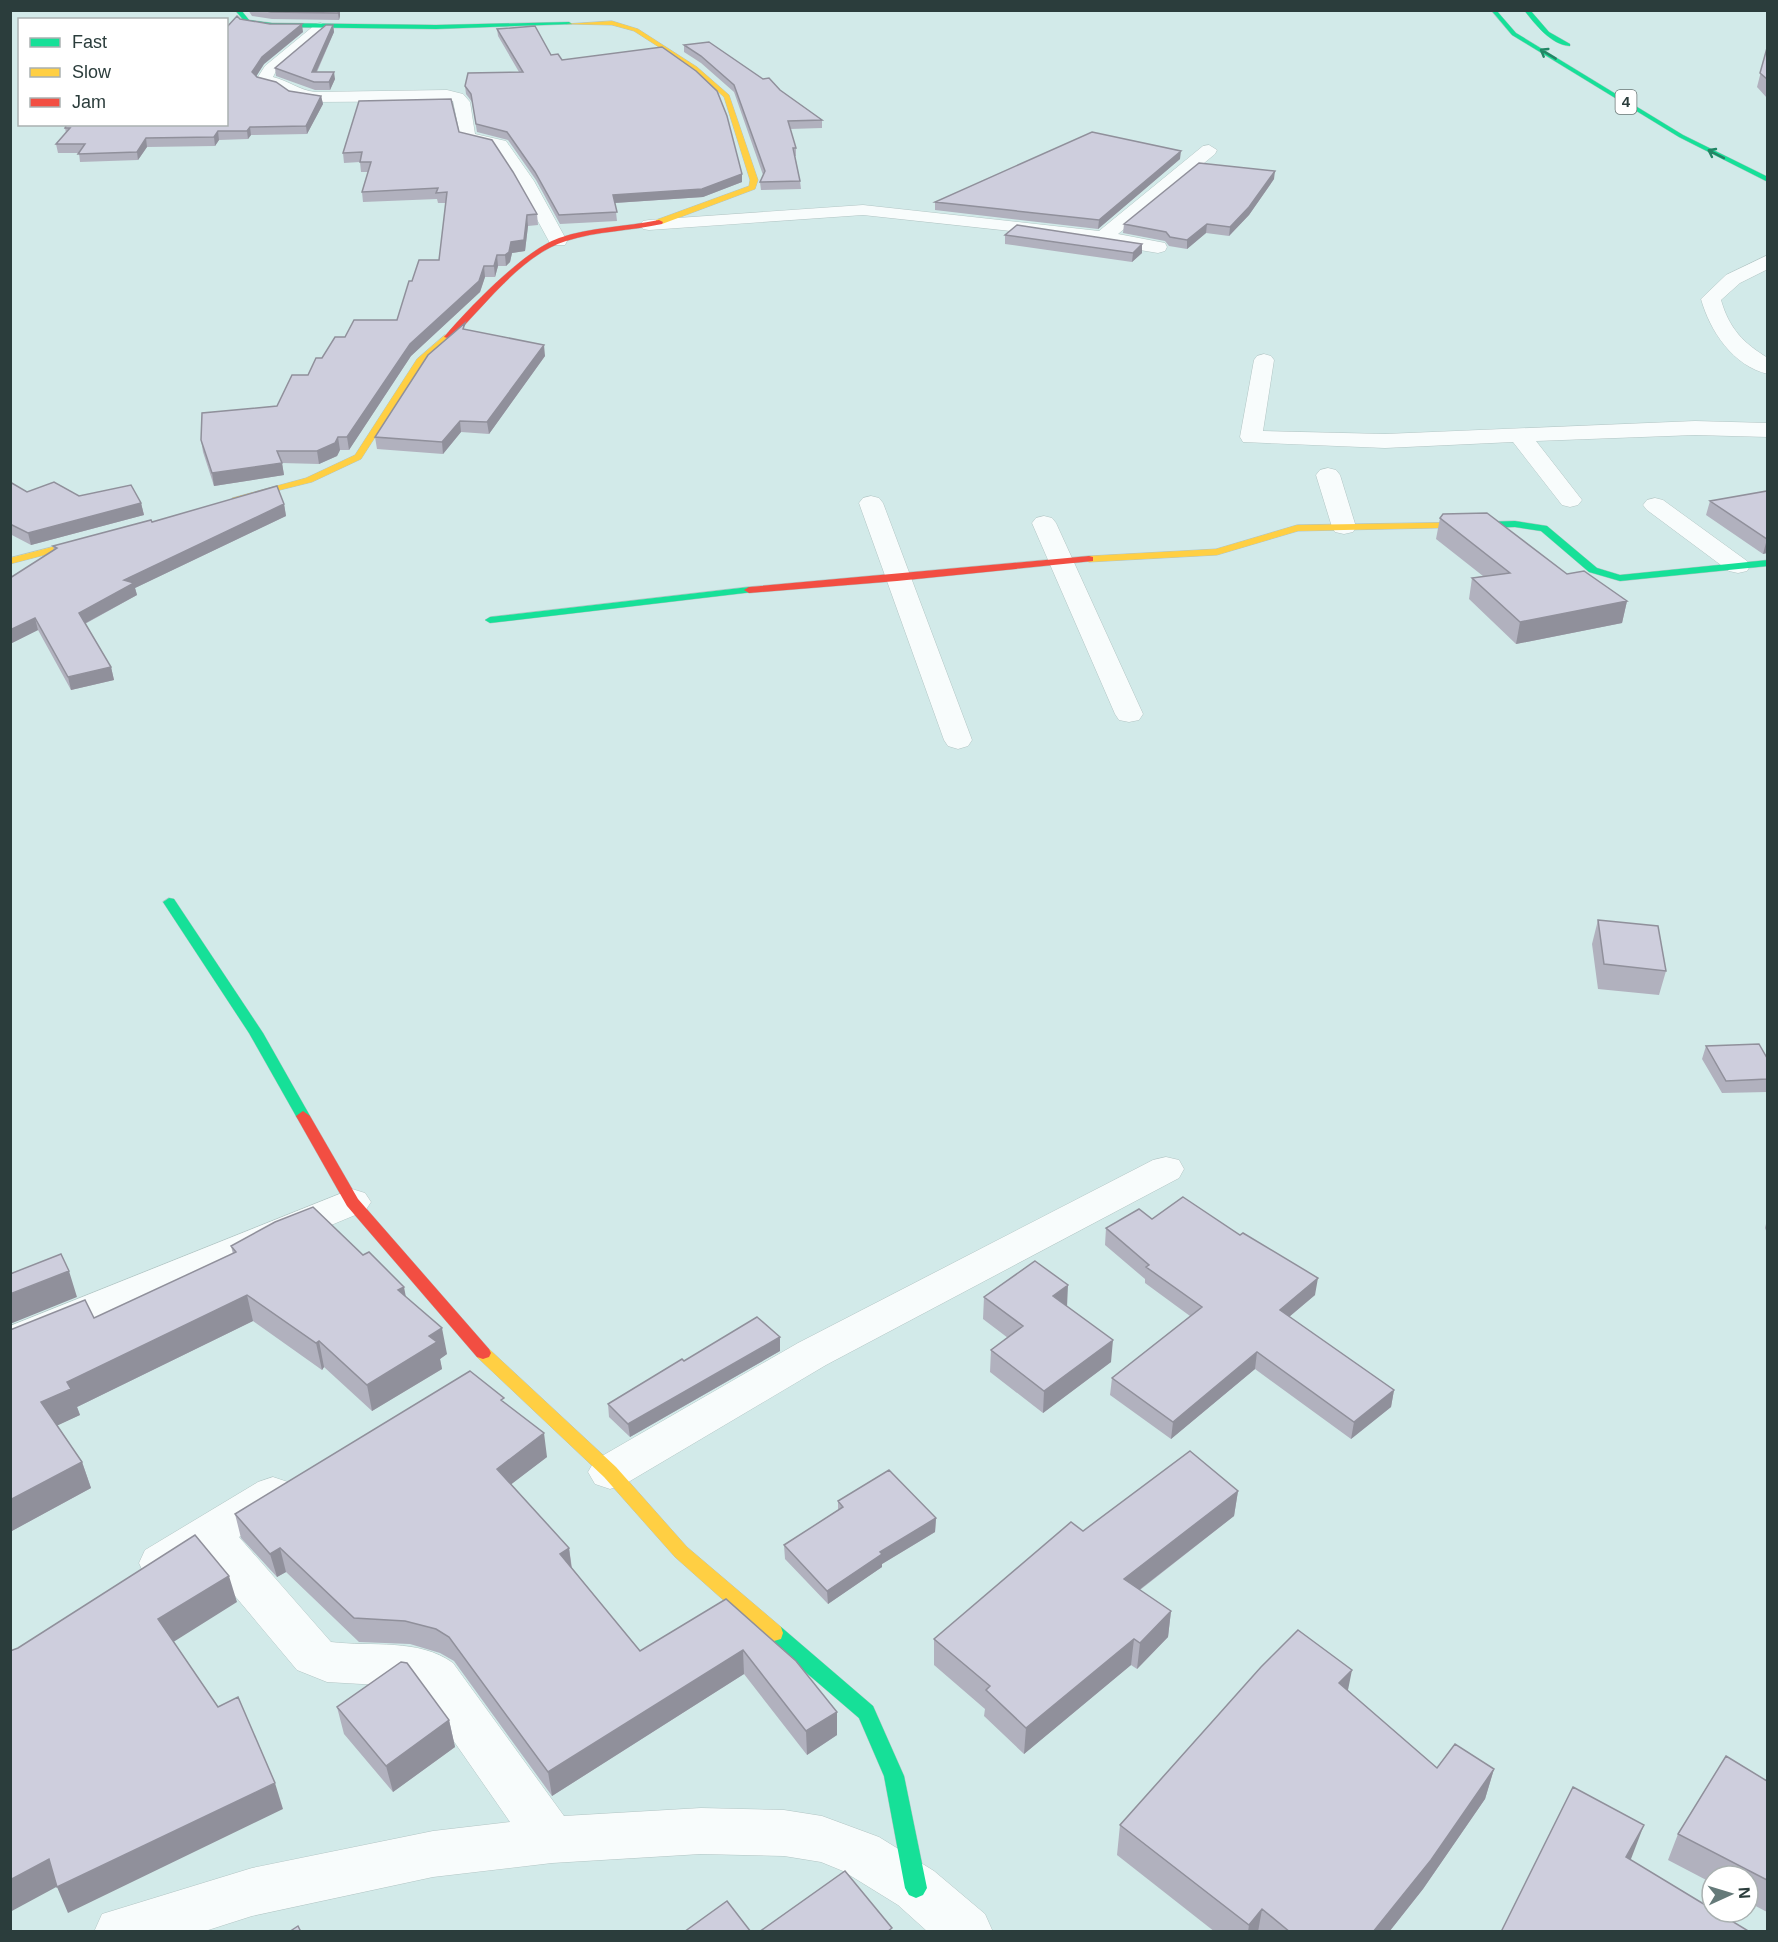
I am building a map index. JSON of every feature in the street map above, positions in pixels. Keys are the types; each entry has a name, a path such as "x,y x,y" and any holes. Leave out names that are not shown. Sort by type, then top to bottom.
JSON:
{"main road":[{"path":"219,505 309,480 358,457 420,361 470,317 517,269 558,240 649,225 673,218 743,192 752,187 754,180 727,96 695,68 636,30 612,22 436,27 321,27 259,24 247,21 237,10"},
{"name":"4","path":"1493,10 1514,34 1681,136 1767,180"},
{"path":"1526,10 1547,33 1577,50"},
{"path":"490,620 787,585 897,578 1062,560 1217,552 1297,528 1515,524 1544,528 1593,570 1620,578 1767,563"},
{"path":"10,561 107,536"},
{"path":"169,902 256,1033 352,1202 475,1370 610,1472 681,1552 866,1712 894,1776 916,1887"}],"street":[{"path":"321,27 270,69 264,80 284,84 296,94 315,97 447,95 459,97 462,102 467,137 500,144 525,181 558,240"},
{"path":"1104,236 1209,150"},
{"path":"649,225 863,210 898,211 1104,236 1158,248"},
{"path":"1767,261 1733,279 1711,298 1716,320 1735,346 1767,368"},
{"path":"1264,360 1251,437 1385,441 1695,428 1767,430"},
{"path":"1519,435 1570,500"},
{"path":"1328,476 1344,527"},
{"path":"871,503 958,740"},
{"path":"1655,505 1738,566"},
{"path":"1044,523 1129,714"},
{"path":"610,1472 812,1354 1166,1169"},
{"path":"10,1343 352,1202"},
{"path":"129,1583 306,1474"},
{"path":"208,1533 314,1656 327,1662 424,1668 436,1677 552,1840"},
{"path":"120,1932 252,1892 433,1854 552,1840 689,1832 784,1833 822,1839 861,1854 916,1887 967,1932"}],"building":[{"path":"262,10 339,10 338,13"},
{"path":"237,16 240,19 270,24 302,24 262,57 252,72 257,77 276,82 289,91 321,96 306,126 250,127 247,131 218,131 214,137 146,138 137,152 78,154 85,144 56,144 70,128 65,128 66,126 228,126 228,26"},
{"path":"326,25 333,25 312,72 334,72 329,82 314,82 275,68"},
{"path":"535,26 551,55 558,54 562,60 662,47 696,71 717,91 727,116 742,174 702,189 613,195 617,212 559,215 535,172 507,132 476,124 471,94 465,86 468,73 523,72 497,29"},
{"path":"709,42 763,79 769,78 780,90 822,120 788,121 796,148 793,148 800,181 760,182 765,171 734,85 701,56 684,45"},
{"path":"1767,48 1767,79 1760,73"},
{"path":"451,99 459,132 492,140 537,214 527,215 524,240 511,242 509,252 505,255 497,255 494,266 484,266 479,281 410,344 347,437 338,437 335,443 317,451 277,451 282,463 212,473 201,440 202,413 277,406 292,375 308,375 316,358 322,358 335,337 345,337 354,320 397,320 409,281 412,281 419,260 439,260 447,192 436,193 438,188 362,192 371,162 360,162 362,152 343,153 359,101"},
{"path":"1092,132 1181,151 1099,220 935,202"},
{"path":"1199,163 1275,171 1249,207 1230,227 1207,224 1187,240 1170,237 1166,232 1124,224"},
{"path":"1017,225 1142,244 1133,253 1005,235"},
{"path":"465,323 463,329 544,345 487,422 460,421 442,442 375,437 428,355"},
{"path":"10,482 27,492 54,482 79,496 131,485 141,503 28,533 10,524"},
{"path":"277,486 284,504 124,580 134,583 79,613 111,667 68,677 35,618 10,630 10,578 57,548 53,546 151,520 152,522"},
{"path":"1767,491 1767,539 1710,501"},
{"path":"1487,513 1567,574 1584,571 1627,601 1520,622 1472,578 1510,573 1440,518 1443,514"},
{"path":"1598,920 1658,926 1666,971 1604,964"},
{"path":"1759,1044 1767,1058 1767,1079 1726,1081 1706,1046"},
{"path":"1183,1197 1240,1235 1243,1233 1318,1278 1280,1310 1394,1390 1354,1422 1257,1352 1173,1422 1112,1378 1202,1307 1146,1267 1149,1265 1106,1228 1139,1209 1152,1219"},
{"path":"313,1207 363,1255 369,1252 404,1287 398,1290 442,1328 429,1336 437,1342 367,1385 319,1341 316,1343 247,1295 67,1382 71,1389 41,1402 82,1462 10,1500 10,1330 85,1300 94,1318 236,1252 231,1246 275,1222"},
{"path":"61,1254 69,1271 10,1294 10,1274"},
{"path":"1035,1261 1068,1285 1053,1296 1113,1340 1044,1391 991,1350 1023,1326 984,1297"},
{"path":"757,1317 780,1337 628,1424 608,1404 682,1359 684,1361"},
{"path":"470,1371 504,1398 501,1400 544,1433 497,1469 569,1548 560,1554 640,1651 726,1599 796,1661 837,1712 806,1731 743,1650 548,1772 449,1637 436,1629 405,1621 354,1618 280,1548 270,1554 235,1514"},
{"path":"1190,1451 1238,1491 1124,1579 1171,1611 1140,1643 1134,1639 1026,1728 986,1690 990,1686 934,1639 1071,1522 1083,1531"},
{"path":"889,1470 936,1518 880,1552 882,1554 827,1591 784,1545 843,1507 838,1501"},
{"path":"195,1535 229,1576 158,1619 218,1707 238,1697 275,1783 57,1887 49,1859 10,1880 10,1651"},
{"path":"1298,1630 1352,1670 1339,1683 1437,1768 1455,1744 1494,1769 1431,1860 1373,1932 1290,1932 1262,1909 1249,1925 1120,1825 1261,1667"},
{"path":"401,1662 407,1663 449,1720 386,1766 337,1707"},
{"path":"1726,1756 1767,1781 1767,1880 1760,1876 1760,1864 1736,1864 1678,1834"},
{"path":"1573,1787 1644,1825 1626,1857 1700,1902 1700,1924 1737,1924 1750,1932 1501,1932"},
{"path":"845,1871 892,1928 887,1932 759,1932"},
{"path":"727,1901 751,1932 684,1932"},
{"path":"298,1926 301,1932 289,1932"}],"traffic: fast":[{"path":"237,10 247,21 272,25 436,27 569,24"},
{"path":"1493,10 1514,34 1681,136 1768,180"},
{"path":"1526,10 1547,33 1568,45"},
{"path":"1479,525 1515,524 1544,528 1593,570 1620,578 1768,563"},
{"path":"490,620 749,590"},
{"path":"169,902 256,1033 303,1116"},
{"path":"774,1633 866,1712 894,1776 916,1888"}],"traffic: slow":[{"path":"569,24 612,23 636,30 695,68 727,96 754,180 752,187 659,222"},
{"path":"235,500 309,480 358,457 420,361 448,337"},
{"path":"1089,559 1217,552 1297,528 1479,525"},
{"path":"10,561 98,538"},
{"path":"483,1353 610,1472 681,1552 774,1633"}],"traffic: jam":[{"path":"448,337 525,262 551,244 590,233 659,222"},
{"path":"749,590 1089,559"},
{"path":"303,1116 352,1202 483,1353"}]}
